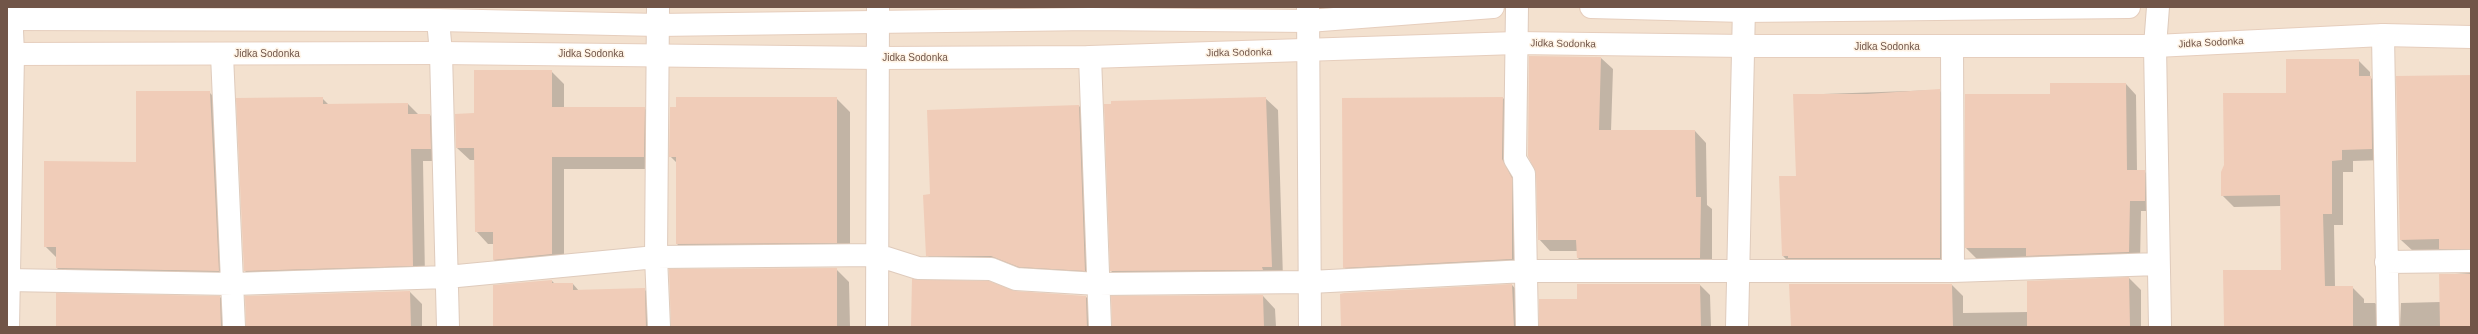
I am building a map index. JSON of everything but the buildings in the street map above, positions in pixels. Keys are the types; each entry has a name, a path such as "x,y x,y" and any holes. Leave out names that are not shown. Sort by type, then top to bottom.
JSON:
{"street":[{"path":"8,327 7,280 10,15 438,20 658,16 1090,13 1308,14 1493,7"},
{"path":"1517,7 1515,159 1524,174 1527,327"},
{"path":"1591,7 1744,9 2129,7"},
{"path":"2158,7 2155,46 2160,327"},
{"path":"1737,327 1737,271 1744,9"},
{"path":"1308,14 1310,327"},
{"path":"877,327 878,15"},
{"path":"658,16 656,257 659,327"},
{"path":"438,20 441,53 448,327"},
{"path":"2383,35 2388,327"},
{"name":"Jidka Sodonka","path":"10,54 222,55 441,53 658,54 879,58 1090,57 1516,43 1952,47 2155,46 2383,35 2471,37"},
{"path":"1952,47 1953,271"},
{"path":"222,55 234,327"},
{"path":"1090,57 1100,327"},
{"path":"7,280 233,284 447,277 656,257 877,255 918,268 991,269 1016,279 1098,284 1310,282 1526,271 1953,271 2158,264"},
{"path":"2386,262 2471,261"}],"shaded area":[{"path":"7,7 2471,7 2471,327 7,327"}]}
